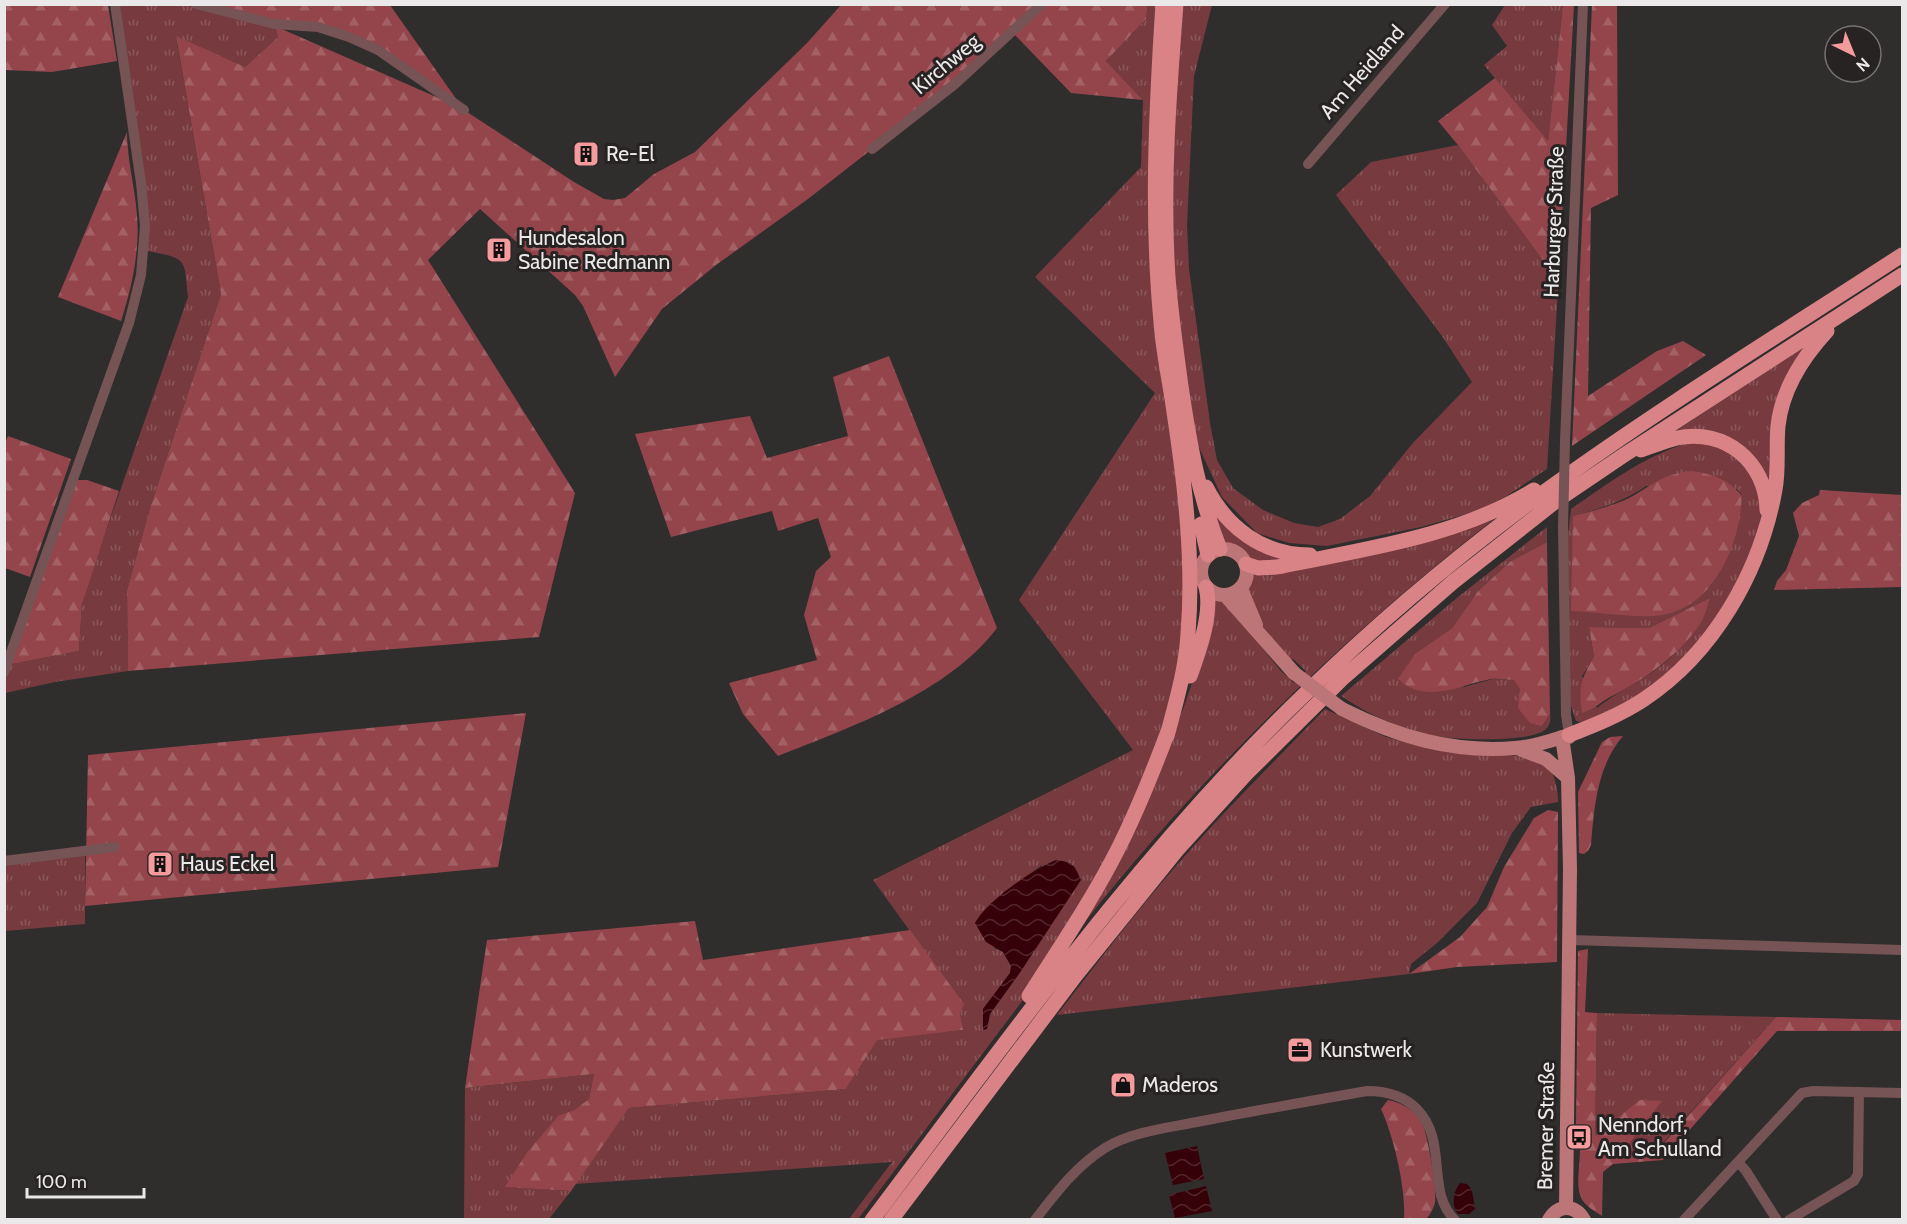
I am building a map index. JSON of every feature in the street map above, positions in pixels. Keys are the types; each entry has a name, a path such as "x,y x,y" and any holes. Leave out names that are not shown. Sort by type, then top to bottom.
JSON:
{"highway":[{"path":"1163,4 1155,146 1154,226 1161,325 1174,413 1190,566 1190,610 1185,662 1167,736"},
{"path":"1176,4 1167,140 1168,277 1183,400 1214,552"},
{"path":"872,1220 1084,940 1164,842 1308,690 1384,621 1457,560 1543,494 1626,435 1902,255"},
{"path":"891,1220 1130,906 1246,774 1344,677 1453,582 1556,501 1902,275"},
{"path":"1566,736 1623,712 1644,700 1689,661 1719,626 1750,573 1767,526 1775,488 1778,424 1784,400 1811,348 1846,311"},
{"path":"1183,400 1204,481 1220,510 1237,528 1254,540 1287,554 1315,555 1352,552"},
{"path":"1174,413 1214,552"},
{"path":"1246,564 1268,569 1352,552 1402,540 1485,515 1521,498 1588,453 1626,435"},
{"path":"1624,455 1688,437 1710,437 1732,445 1749,460 1759,476 1767,497 1767,526"},
{"path":"993,1059 1024,1004 1114,858 1144,794 1198,653 1208,607 1206,587"}],"main road":[{"path":"1227,549 1237,553 1246,564 1247,577 1241,589 1226,596 1216,594 1206,587 1201,572 1203,563 1214,552 1227,549"},
{"path":"1241,589 1262,638"},
{"path":"1226,596 1294,673 1342,709 1388,730 1408,738 1464,748 1517,748 1566,736"},
{"name":"Bremer Straße","path":"1566,736 1571,758 1568,778 1570,940 1566,1208"},
{"path":"1517,748 1546,759 1568,778"},
{"path":"1550,1220 1555,1212 1566,1208 1578,1211 1584,1220"}],"street":[{"path":"4,672 138,291 144,250 144,204 115,4"},
{"path":"196,4 274,24 318,27 349,37 378,50 464,110"},
{"name":"Kirchweg","path":"872,149 955,84 1042,4"},
{"name":"Am Heidland","path":"1308,164 1445,4"},
{"name":"Harburger Straße","path":"1566,736 1563,528 1565,441 1583,4"},
{"path":"4,861 115,847"},
{"path":"1570,940 1902,950"},
{"path":"1035,1220 1060,1188 1084,1164 1105,1148 1128,1138 1214,1119 1367,1091 1382,1091 1398,1095 1412,1103 1430,1126 1434,1138 1440,1194 1455,1220"},
{"path":"1684,1220 1802,1093 1812,1091 1902,1093"},
{"path":"1789,1220 1854,1181 1858,1174 1858,1092"},
{"path":"1738,1162 1777,1220"}],"green space":[{"path":"5,4 108,5 117,61 52,72 5,70"},
{"path":"120,4 186,5 232,18 275,26 278,37 245,67 176,37 221,294 150,508 127,590 128,671 55,682 5,693 7,665 79,651 82,604 87,585 188,297 186,274 181,262 171,256 148,251"},
{"path":"196,5 390,5 464,110 574,182 604,199 613,200 625,198 654,174 695,152 807,43 841,5 1148,5 1146,19 1106,61 1143,100 1071,93 1013,33 872,149 808,199 716,265 662,309 615,377 583,306 575,295 480,209 428,260 575,493 539,637 128,671 127,590 150,508 221,294 176,36 245,67 278,37 275,26 459,107 349,37"},
{"path":"1148,5 1158,5 1177,469 1186,587 1178,683 1150,765 1086,899 1038,980 858,1219 849,1219 892,1162 575,1184 629,1108 846,1089 877,1039 963,1030 960,1013 963,1004 873,880 1133,750 1019,600 1155,393 1035,277 1141,167 1143,100 1106,61 1146,19","holes":["1042,865 1027,962 990,1014 987,1028 983,1009 1010,973 1011,966 1003,952 994,948 989,905"]},
{"path":"1180,5 1212,5 1194,76 1187,225 1189,269 1210,423 1217,460 1233,488 1263,510 1294,523 1318,527 1340,519 1370,496 1412,444 1472,382 1442,336 1336,195 1371,162 1458,145 1550,270 1559,273 1547,469 1505,497 1477,511 1421,527 1327,546 1289,543 1257,533 1222,497 1197,443 1178,327 1172,262 1172,150"},
{"path":"1505,5 1563,5 1548,142 1484,65 1507,46 1492,25"},
{"path":"1563,5 1574,5 1559,273 1550,270 1438,121 1495,78 1548,141"},
{"path":"1592,5 1617,5 1618,195 1591,208 1588,396 1657,351 1683,341 1706,355 1572,446"},
{"path":"127,132 138,228 132,282 121,321 58,297"},
{"path":"1819,337 1792,373 1771,499 1742,449 1665,438"},
{"path":"889,356 997,628 977,651 952,671 896,706 778,756 743,714 729,683 817,660 804,615 816,571 831,557 818,518 778,531 772,511 671,537 635,434 750,416 767,458 848,436 833,377"},
{"path":"8,436 71,459 30,577 5,568 4,445"},
{"path":"1688,443 1720,448 1732,455 1748,471 1761,502 1760,526 1754,547 1732,592 1718,614 1678,666 1658,683 1636,697 1588,720 1576,721 1568,697 1567,543 1571,509 1627,471","holes":["1646,486 1737,489 1742,495 1733,541 1728,556 1714,581 1696,599 1655,616 1573,516 1620,501","1710,598 1679,649 1666,662 1597,708 1582,676 1594,658 1589,627 1649,628"]},
{"path":"1691,471 1719,478 1742,496 1740,516 1729,555 1707,589 1693,602 1675,612 1654,616 1571,611 1573,516 1617,503 1665,477"},
{"path":"73,480 87,480 119,491 82,604 79,651 7,665"},
{"path":"1820,490 1902,495 1902,587 1774,590 1777,581 1786,570 1799,536 1793,513 1802,503 1819,495"},
{"path":"1205,494 1225,520 1294,558 1263,565 1250,560 1244,552 1222,540"},
{"path":"1502,513 1388,606 1281,705 1179,811 1084,923 1142,805 1177,725 1204,642 1213,599 1217,598 1227,603 1280,670 1294,683 1306,671 1293,659 1289,661 1256,621 1247,603 1246,592 1252,572"},
{"path":"1547,527 1547,542 1511,561 1478,591 1452,628 1416,653 1464,687 1493,679 1515,680 1542,726 1550,714 1550,723 1545,730 1538,734 1500,739 1434,736 1386,721 1341,696 1458,597"},
{"path":"1547,542 1550,714 1542,726 1530,723 1518,708 1520,689 1514,680 1491,679 1431,692 1409,687 1398,679 1416,653 1452,628 1478,591 1511,561"},
{"path":"1710,598 1700,624 1672,656 1638,681 1582,713 1582,684 1594,657 1589,627 1649,628"},
{"path":"1325,709 1386,737 1442,751 1539,757 1554,777 1558,802 1531,807 1512,833 1477,903 1437,943 1411,964 1409,974 1057,1015 1134,916 1183,858"},
{"path":"526,713 498,867 85,906 88,755"},
{"path":"1623,736 1607,760 1602,774 1598,788 1591,845 1584,854 1579,853 1578,792 1602,742 1610,737"},
{"path":"1548,810 1558,812 1557,962 1457,967 1409,974 1460,937 1487,907 1504,867 1534,818"},
{"path":"85,850 85,924 5,931 4,861"},
{"path":"695,921 703,960 910,930 964,1004 960,1013 963,1030 877,1040 846,1089 629,1108 571,1191 505,1187 526,1154 559,1115 574,1110 589,1099 594,1074 465,1088 487,940"},
{"path":"1588,949 1585,1012 1597,1013 1595,1136 1640,1100 1662,1101 1619,1156 1655,1153 1776,1017 1902,1020 1902,1031 1777,1031 1663,1160 1613,1164 1603,1172 1602,1216 1583,1201 1578,1185 1580,1144 1576,1124 1578,951"},
{"path":"1597,1013 1776,1017 1654,1153 1618,1156 1661,1101 1595,1136"},
{"path":"594,1074 589,1099 574,1110 559,1115 506,1187 571,1191 549,1219 464,1220 465,1088"},
{"path":"1388,1100 1412,1111 1419,1118 1424,1129 1435,1187 1435,1203 1426,1219 1404,1219 1398,1163 1381,1109"}],"water":[{"path":"1056,860 1072,865 1081,880 990,1014 987,1029 983,1030 983,1009 1010,973 1011,966 1003,952 986,942 975,923 989,905 1011,887"},
{"path":"1197,1146 1204,1179 1173,1185 1165,1153"},
{"path":"1460,1183 1467,1184 1472,1190 1475,1209 1469,1214 1458,1214 1454,1207 1454,1194"},
{"path":"1206,1186 1212,1211 1175,1218 1169,1195"}],"place":[{"name":"Re-El","path":"586,154"},
{"name":"Hundesalon Sabine Redmann","path":"499,250"},
{"name":"Haus Eckel","path":"160,864"},
{"name":"Kunstwerk","path":"1300,1050"},
{"name":"Maderos","path":"1123,1085"},
{"name":"Nenndorf, Am Schulland","path":"1579,1137"}]}
